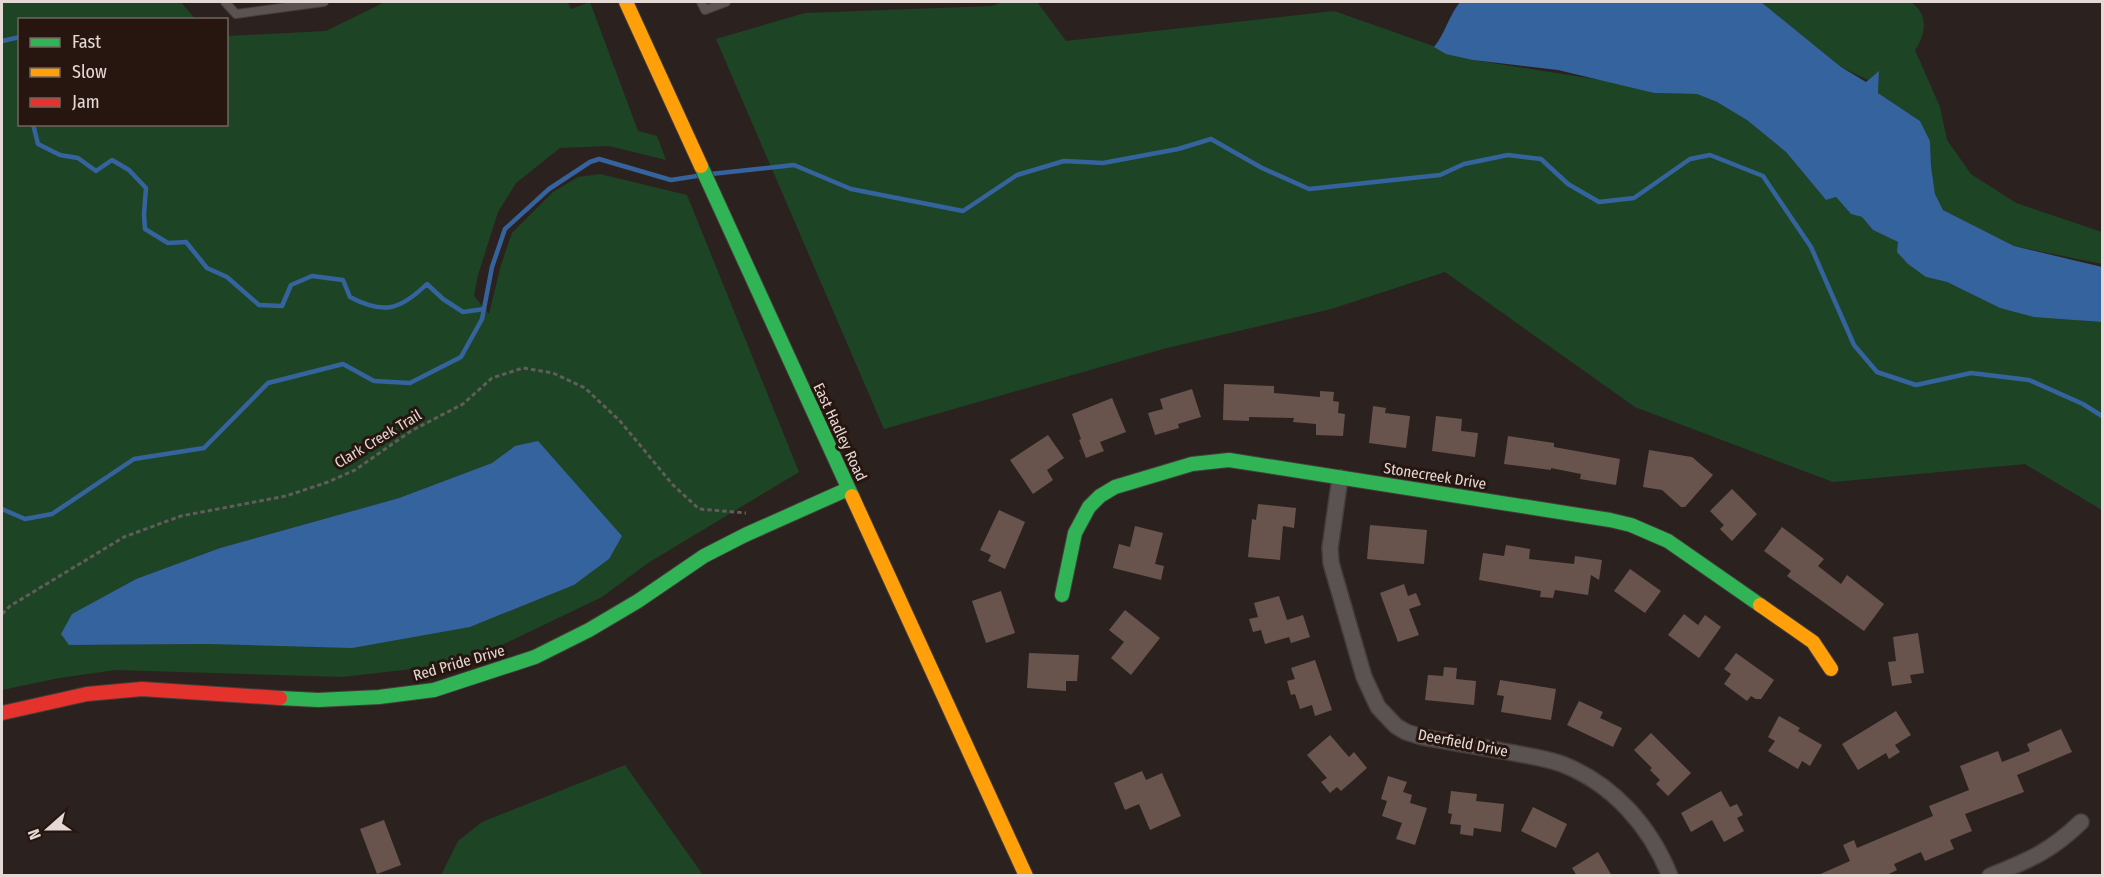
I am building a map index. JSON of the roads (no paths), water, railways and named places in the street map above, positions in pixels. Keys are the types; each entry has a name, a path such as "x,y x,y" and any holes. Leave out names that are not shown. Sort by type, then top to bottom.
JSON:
{"street":[{"name":"East Hadley Road","path":"626,2 1026,876"},
{"name":"Stonecreek Drive","path":"1062,595 1072,538 1078,523 1093,502 1115,487 1192,464 1217,460 1610,520 1656,534 1813,642 1831,669"},
{"name":"Deerfield Drive","path":"1340,478 1330,548 1331,563 1364,677 1378,707 1396,726 1406,732 1422,737 1542,758 1580,773 1601,786 1635,815 1657,846 1670,876"},
{"name":"Red Pride Drive","path":"2,713 87,694 142,689 318,700 379,698 434,690 536,657 609,618 704,556 848,489"},
{"path":"1990,876 2036,857 2061,841 2081,822"}],"lane":[{"path":"225,2 236,14 324,2"},
{"path":"701,2 705,10 726,2"}],"water":[{"path":"1460,2 1761,2 1841,67 1866,82 1879,71 1878,93 1920,121 1930,141 1935,194 1943,210 2014,246 2102,267 2102,322 2034,317 2000,308 1947,282 1926,277 1908,264 1897,252 1898,242 1873,230 1862,217 1851,214 1836,197 1826,200 1786,152 1747,120 1717,102 1697,94 1654,93 1558,70 1473,60 1446,54 1434,47"},
{"path":"538,441 622,536 609,559 574,585 470,627 352,648 209,644 69,645 61,634 72,614 136,579 220,548 399,498 492,463 515,446"}],"waterway":[{"path":"2,41 18,37"},
{"path":"34,126 38,144 60,155 78,158 96,171 112,160 129,170 146,188 145,229 168,243 186,242 207,268 227,277 259,305 282,306 291,285 312,276 343,280 350,297 382,308 408,300 427,284 443,299 463,312 484,309"},
{"path":"711,174 794,165 851,189 963,211 1017,175 1064,161 1103,163 1178,149 1211,139 1262,168 1309,189 1440,175 1464,164 1508,155 1541,159 1568,184 1599,202 1634,198 1690,159 1710,155 1763,176 1811,247 1854,345 1877,372 1916,385 1971,373 2029,380 2083,404 2102,416"},
{"path":"2,509 25,519 52,514 134,459 204,448 268,383 343,364 374,381 410,383 461,357 482,319 492,267 505,229 549,189 590,162 599,159 671,180 697,176"}]}
